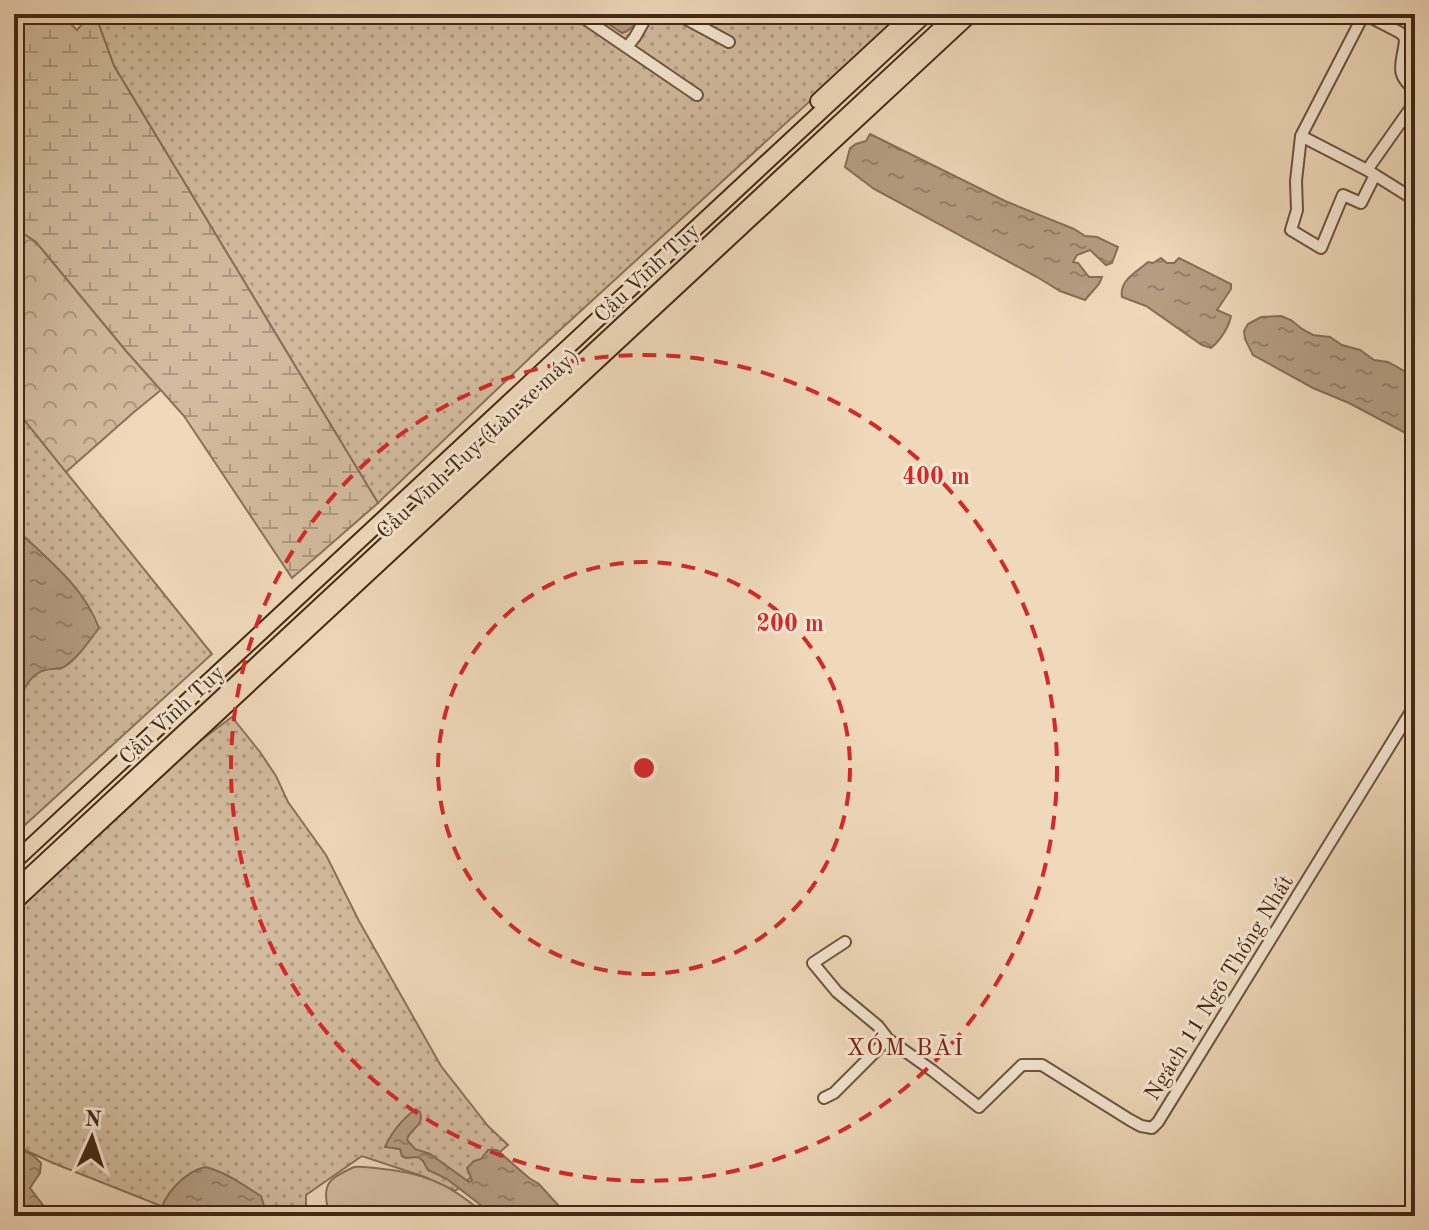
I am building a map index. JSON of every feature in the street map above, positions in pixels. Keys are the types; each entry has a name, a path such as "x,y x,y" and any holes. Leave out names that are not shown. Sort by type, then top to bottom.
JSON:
{"highway":[{"name":"Cầu Vĩnh Tuy (Làn xe máy)","path":"14,851 912,14"},
{"name":"Cầu Vĩnh Tuy","path":"14,862 926,14"},
{"name":"Cầu Vĩnh Tuy","path":"14,890 956,14"},
{"name":"Cầu Vĩnh Tuy (Làn xe máy)","path":"14,903 971,14"}],"street":[{"path":"578,14 697,95"},
{"path":"627,47 648,14"},
{"path":"677,14 729,42"},
{"path":"1415,90 1405,83 1401,75 1404,36 1364,14 1301,136 1296,181 1297,210 1291,230 1321,248 1343,195 1361,203 1371,172 1415,102"},
{"path":"1301,136 1371,172 1415,200"},
{"name":"Ngách 11 Ngõ Thống Nhất","path":"845,942 813,963 837,992 878,1026 888,1039 979,1107 1022,1065 1042,1065 1130,1120 1152,1128 1415,705"},
{"path":"824,1098 834,1093 888,1039"}],"green space":[{"path":"14,14 60,14 77,30 91,14 95,14 114,66 378,503 292,578 184,416 36,242 14,227"},
{"path":"95,14 905,14 536,352 378,503 114,66"},
{"path":"14,227 36,242 161,390 66,472 14,407"},
{"path":"14,407 212,654 14,835"},
{"path":"232,717 260,752 288,802 326,855 359,921 441,1066 488,1126 508,1145 455,1191 425,1177 362,1156 306,1195 306,1216 243,1216 230,1209 161,1206 14,1145 14,914 192,747"},
{"path":"354,1167 392,1170 432,1180 465,1198 487,1216 329,1216 328,1185 331,1180"}],"water":[{"path":"594,14 638,14 633,26 622,33"},
{"path":"870,134 1005,201 1118,247 1112,263 1106,265 1090,250 1077,255 1073,262 1078,263 1089,277 1102,277 1099,284 1085,300 1060,291 874,189 845,167 850,148 866,141"},
{"path":"1161,258 1167,263 1174,263 1179,258 1231,284 1217,310 1231,316 1230,320 1224,334 1211,348 1146,306 1122,297 1123,286 1130,277 1148,262 1153,263"},
{"path":"1281,316 1313,335 1330,337 1415,377 1415,438 1253,355 1245,339 1244,331 1248,324 1261,317"},
{"path":"14,527 74,585 99,628 69,663 34,676 14,710"},
{"path":"416,1109 420,1112 420,1121 407,1140 415,1149 430,1154 469,1182 472,1180 467,1168 488,1150 497,1150 539,1184 568,1216 495,1216 447,1179 428,1170 418,1157 406,1158 400,1149 385,1147 398,1126"},
{"path":"14,1145 41,1163 40,1173 30,1188 46,1209 56,1216 14,1216"},
{"path":"205,1167 227,1175 261,1196 267,1216 160,1216 165,1200 176,1186"}],"district":[{"name":"XÓM BÃI","path":"906,1047"}]}
